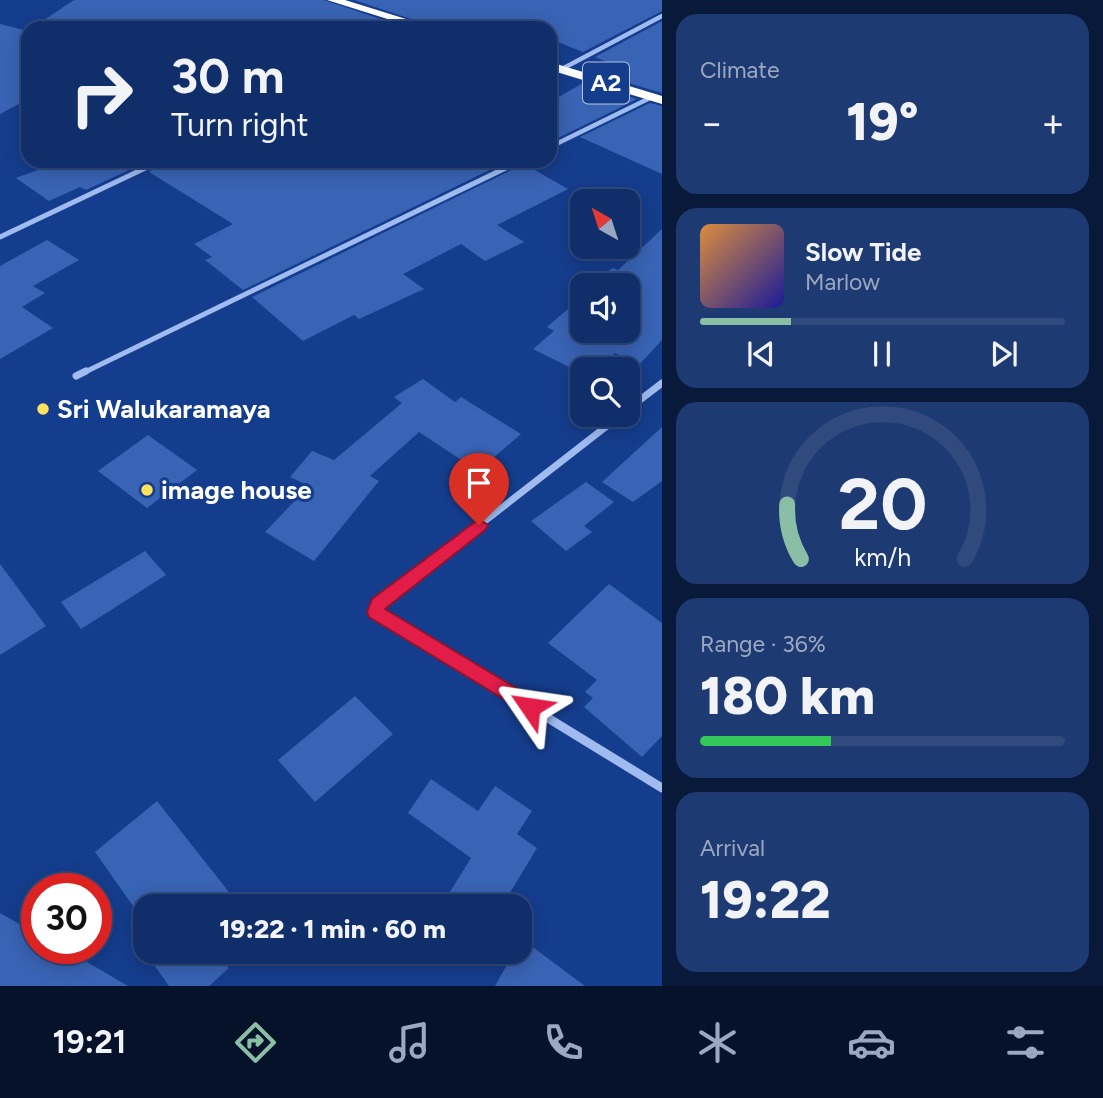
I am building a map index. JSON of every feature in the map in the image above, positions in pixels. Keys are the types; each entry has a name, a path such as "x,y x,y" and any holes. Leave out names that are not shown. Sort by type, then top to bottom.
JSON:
{"highway":[{"path":"333,0 405,21"},
{"name":"A2","path":"557,69 657,98"}],"street":[{"path":"557,67 662,16"},
{"path":"557,144 657,98"},
{"path":"0,237 145,168"},
{"path":"76,376 506,168"},
{"path":"640,400 662,383"},
{"path":"606,427 378,604 376,612 662,788"}],"building":[{"path":"74,0 324,0 386,21 42,21"},
{"path":"354,0 662,0 662,11 583,52 557,42 557,21 417,21"},
{"path":"662,21 662,93 598,74 614,65 595,57"},
{"path":"0,24 21,29 21,103 0,114"},
{"path":"583,83 637,99 557,139 557,98"},
{"path":"650,103 662,106 662,174 580,137"},
{"path":"43,168 133,168 86,190 80,187 49,201 16,178"},
{"path":"155,168 494,168 243,290 205,260 212,257 194,244 233,224 149,172"},
{"path":"516,168 531,168 568,189 497,225 524,242 485,261 461,244 403,274 424,289 359,319 354,315 303,341 252,297"},
{"path":"662,229 662,340 640,364 640,357 623,357 615,353 611,357 570,357 570,368 533,349 554,331 547,327 570,307 570,343 640,343 640,273 606,273 613,268 618,270 630,259 640,259 640,250"},
{"path":"47,240 79,260 33,286 45,293 22,307 53,328 0,359 0,266"},
{"path":"423,379 455,402 461,397 521,434 478,471 419,432 370,476 379,481 314,561 265,532 309,486 290,477 312,451 334,460 402,403 394,397"},
{"path":"662,427 662,481 633,502 602,482"},
{"name":"image house","path":"148,435 197,470 147,508 98,471"},
{"path":"586,482 614,502 584,526 592,532 566,551 531,521"},
{"path":"145,551 166,575 81,629 61,602"},
{"path":"0,564 46,626 0,655"},
{"path":"609,584 662,623 662,736 642,757 584,707 593,698 585,692 597,680 548,643"},
{"path":"355,696 393,734 315,802 278,760"},
{"path":"431,779 478,811 495,786 532,811 517,834 537,848 509,894 449,894 471,858 408,813"},
{"path":"157,801 231,894 133,894 133,906 95,852"},
{"path":"0,913 21,925 21,964 90,964 128,986 0,986"},
{"path":"532,946 585,986 495,986 507,964 532,964"},
{"path":"153,964 226,964 229,968 209,986 169,986"}],"place":[{"name":"Sri Walukaramaya","path":"43,409"},
{"name":"image house","path":"147,490"}],"route":[{"path":"479,525 378,604 376,612 530,707"}]}
